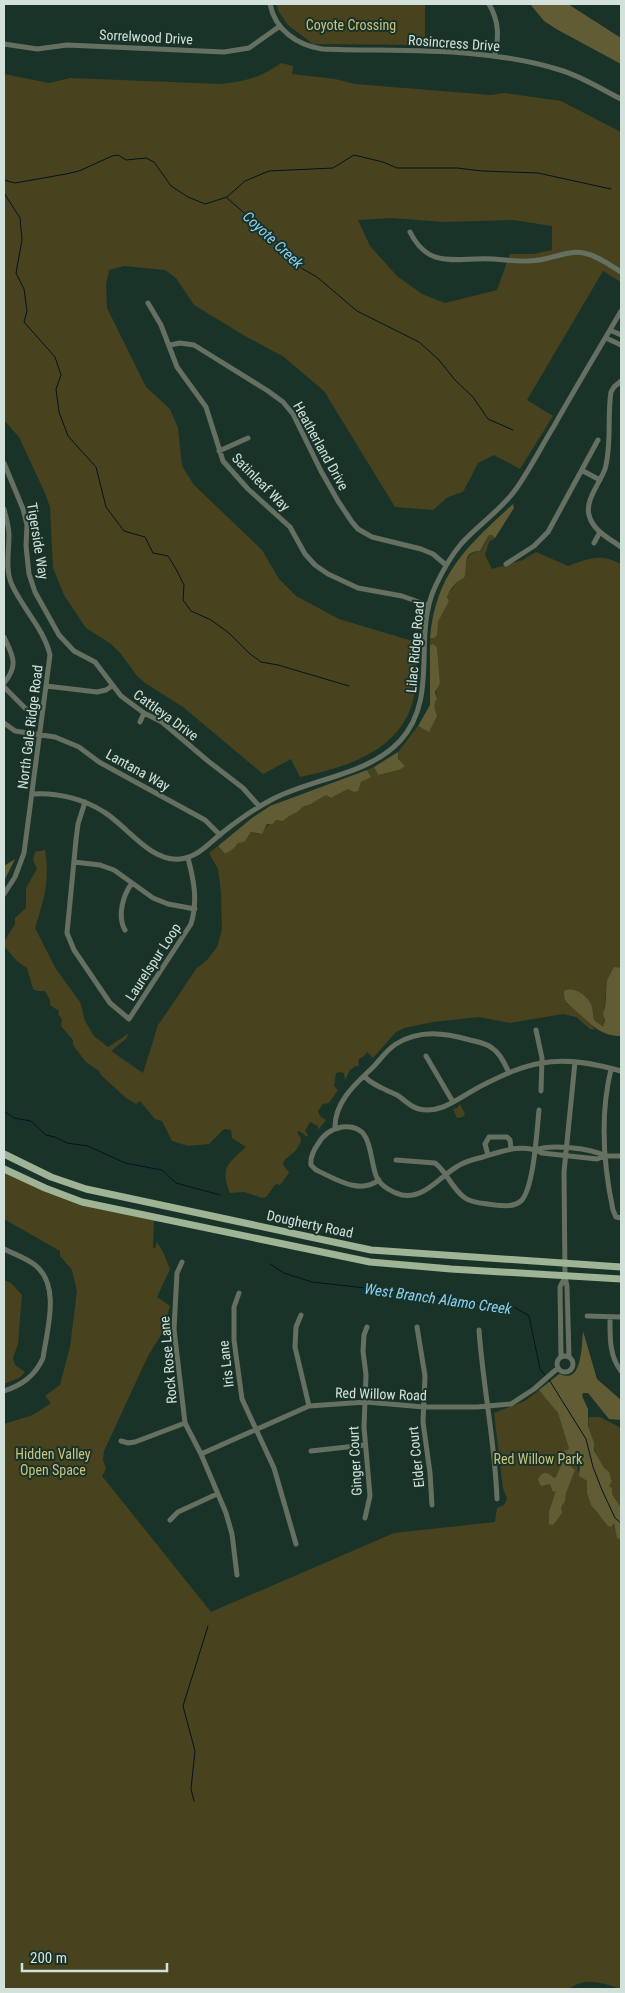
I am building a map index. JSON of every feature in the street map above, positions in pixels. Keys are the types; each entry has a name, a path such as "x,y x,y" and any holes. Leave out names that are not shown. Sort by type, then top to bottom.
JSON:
{"main road":[{"name":"Dougherty Road","path":"4,1154 51,1177 86,1189 371,1250 621,1267"},
{"name":"Dougherty Road","path":"4,1169 45,1188 82,1202 370,1262 621,1279"}],"street":[{"name":"Rosincress Drive","path":"270,4 271,10 280,26 293,38 307,46 322,49 495,55 561,70 586,80 621,99"},
{"path":"489,4 496,18 498,32 495,55"},
{"name":"Sorrelwood Drive","path":"4,44 37,49 67,45 224,52 249,48 280,26"},
{"path":"410,232 416,243 430,255 444,260 494,258 529,262 571,253 584,253 598,258 621,272"},
{"name":"Satinleaf Way","path":"148,303 161,325 177,367 206,407 214,428 219,451 229,470 290,527 305,554 315,565 328,574 358,588 402,596 427,605"},
{"name":"Lilac Ridge Road","path":"188,858 198,854 259,806 378,758 400,740 413,722 421,703 424,682 427,605 446,565 462,544 515,490 621,311"},
{"path":"610,330 621,335"},
{"path":"606,338 621,346"},
{"name":"Heatherland Drive","path":"170,345 180,343 194,345 283,402 300,426 321,471 338,501 358,529 372,537 421,549 432,554 446,565"},
{"path":"621,381 611,392 609,441 605,468 590,502 588,513 592,525 621,546"},
{"path":"219,451 248,438"},
{"path":"506,564 534,546 548,532 583,471 598,440"},
{"name":"Tigerside Way","path":"4,463 23,509 27,525 27,562 35,592 59,635 67,645 95,662 104,672 112,686"},
{"path":"583,471 600,480"},
{"name":"North Gale Ridge Road","path":"4,509 8,522 6,535 11,584 48,646 50,666 24,853 15,877 4,894"},
{"path":"594,543 600,532"},
{"path":"4,637 10,650 14,667 12,674 4,683"},
{"path":"46,686 97,692 112,686"},
{"name":"Cattleya Drive","path":"112,686 144,713 162,722 243,788 259,806"},
{"path":"4,688 27,710"},
{"path":"140,722 144,713"},
{"name":"Lantana Way","path":"4,724 15,731 55,737 78,747 99,762 205,820 220,835"},
{"path":"33,794 42,793 85,802 103,811 160,856 176,859 188,858"},
{"name":"Laurelspur Loop","path":"85,802 78,824 72,897 67,927 69,940 110,1003 130,1018 187,933 194,910 196,891 188,858"},
{"path":"74,862 100,865 114,870 160,902 194,910"},
{"path":"125,930 121,920 123,902 127,889 132,883"},
{"path":"536,1030 543,1062 541,1091"},
{"path":"335,1128 339,1109 354,1084 387,1051 398,1043 420,1034 430,1033 457,1036 493,1048 500,1055 509,1073"},
{"path":"426,1056 453,1102"},
{"path":"364,1076 374,1085 398,1096 411,1106 419,1109 435,1109 453,1102 484,1084 509,1073 543,1062 567,1061 621,1071"},
{"path":"565,1276 560,1287 561,1356 557,1362 556,1370 566,1372 572,1369 574,1362 569,1356 565,1263 566,1148 575,1062"},
{"path":"611,1068 605,1110 606,1174 613,1210 616,1216 621,1218"},
{"path":"396,1160 434,1163 446,1174 458,1191 469,1200 511,1206 520,1201 526,1193 536,1150 539,1110"},
{"path":"379,1180 370,1185 356,1187 313,1168 311,1159 314,1150 320,1141 335,1128 354,1128 365,1136 369,1143 379,1180 394,1192 412,1195 425,1190 468,1160 511,1148 596,1159 605,1156 621,1156"},
{"path":"488,1155 485,1144 489,1137 507,1137 510,1140 511,1148"},
{"path":"536,1150 543,1147 566,1148 597,1152 605,1156"},
{"path":"4,1249 36,1265 43,1274 51,1293 43,1358 27,1381 4,1391"},
{"name":"Rock Rose Lane","path":"182,1262 177,1273 174,1330 185,1423 201,1454 226,1513 232,1534 237,1576"},
{"name":"Iris Lane","path":"239,1293 234,1307 234,1340 242,1399 274,1468 296,1544"},
{"path":"301,1316 296,1327 295,1347 309,1406"},
{"path":"587,1316 621,1317"},
{"path":"610,1317 612,1349 621,1372"},
{"name":"Ginger Court","path":"365,1518 370,1496 364,1427 366,1375 363,1351 367,1327"},
{"name":"Elder Court","path":"417,1327 425,1376 424,1439 430,1473 432,1505"},
{"path":"479,1330 481,1362 494,1447 497,1499"},
{"path":"561,1356 569,1356"},
{"name":"Red Willow Road","path":"201,1454 309,1406 366,1402 424,1407 477,1408 510,1404 534,1389 556,1370"},
{"path":"121,1441 135,1442 185,1423"},
{"path":"311,1451 365,1444"},
{"path":"170,1520 178,1512 217,1494"}],"green space":[{"name":"Coyote Crossing","path":"276,4 425,4 425,45 313,44 288,25"},
{"path":"281,63 293,66 292,74 335,79 355,84 491,95 504,93 561,101 621,132 621,282 603,271 527,400 553,416 520,469 494,455 478,463 463,492 448,497 433,510 395,507 324,391 284,357 194,305 176,278 165,270 124,266 109,270 106,284 107,308 146,387 170,409 178,428 182,466 194,485 262,550 279,579 296,596 339,619 416,642 415,691 411,707 403,723 393,736 366,756 333,769 300,777 291,759 263,774 183,707 145,683 111,644 86,628 64,595 53,568 50,507 45,493 19,437 4,420 4,74 49,83 70,78 220,84 252,78","holes":["392,218 444,222 513,220 552,226 552,250 534,254 510,254 497,290 445,303 422,294 397,276 370,246 358,220"]},
{"path":"489,535 495,538 489,542 485,555 492,569 523,560 536,552 568,566 594,558 607,559 621,564 621,968 614,968 605,996 604,1026 602,1027 594,1020 592,1006 566,1003 596,1030 590,1029 576,1017 563,1014 510,1023 479,1017 433,1022 404,1028 396,1032 373,1058 367,1052 360,1058 358,1061 359,1066 350,1070 345,1080 344,1073 336,1073 334,1086 338,1090 329,1103 323,1104 318,1111 320,1116 326,1120 318,1130 318,1126 310,1122 305,1131 308,1135 307,1137 297,1131 301,1138 300,1143 283,1163 289,1173 280,1185 276,1184 266,1197 262,1198 244,1192 230,1193 226,1177 227,1167 246,1147 232,1138 231,1130 224,1129 209,1144 188,1146 172,1141 162,1121 155,1119 140,1101 136,1104 126,1098 99,1071 86,1062 73,1045 73,1040 61,1026 62,1019 58,1014 59,1011 50,1005 50,1000 45,991 33,989 27,968 17,961 4,946 4,942 15,924 15,918 26,908 26,888 37,869 33,860 35,852 45,850 47,872 43,899 35,928 56,969 80,1002 85,1021 94,1036 108,1047 129,1033 126,1039 111,1051 143,1073 158,1025 196,969 207,960 217,947 222,930 221,892 218,869 209,853 218,846 225,854 251,832 258,834 271,822 283,820 301,807 311,804 326,795 331,798 348,789 352,790 370,775 367,770 374,767 378,775 399,770 398,752 418,726 429,731 434,703 437,699 436,688 440,683 437,647 430,645 430,638 434,638 438,622 449,601 448,594 466,571 468,557 473,553 481,551"},
{"path":"460,1104 465,1114 463,1117 457,1118 453,1109 457,1108"},
{"path":"4,1169 82,1202 154,1217 153,1248 155,1248 157,1242 170,1269 157,1297 170,1306 161,1335 148,1356 104,1451 103,1460 106,1469 102,1476 211,1612 394,1533 495,1522 497,1508 504,1505 507,1499 503,1488 494,1413 525,1401 542,1388 574,1439 578,1471 580,1476 587,1481 594,1509 606,1522 614,1522 615,1530 621,1519 621,1989 601,1983 588,1982 575,1985 569,1989 4,1989 4,1424 33,1415 51,1403 45,1396 60,1385 70,1347 77,1291 72,1270 60,1256 60,1251 4,1219"},
{"path":"4,1280 11,1283 22,1295 18,1344 13,1358 15,1365 25,1372 19,1378 4,1384"},
{"path":"589,1417 600,1417 621,1428 621,1508 612,1494 612,1488 609,1486 612,1480 603,1467 592,1442 588,1422"}],"shaded area":[{"path":"530,4 568,4 621,38 621,64 544,21"},
{"path":"513,504 514,508 495,538 489,535 480,551 474,552 467,557 464,578 456,583 450,591 447,597 449,601 438,622 437,635 434,638 430,638 433,615 447,578 469,547"},
{"path":"433,644 437,647 440,683 435,692 437,699 434,708 437,716 429,732 418,726 430,705 430,645"},
{"path":"398,752 398,759 405,766 399,770 378,775 374,767"},
{"path":"367,770 371,777 361,782 358,791 354,792 348,789 331,798 326,795 302,807 283,821 276,820 273,824 267,824 262,834 251,832 244,842 238,843 225,854 218,846 270,806"},
{"path":"15,859 4,881 4,866"},
{"path":"614,967 621,968 621,1036 607,1034 595,1028 568,1004 564,995 564,991 572,990 586,997 591,1004 594,1020 603,1027 607,980"},
{"path":"583,1331 597,1379 621,1400 621,1420 609,1419 588,1393 583,1393 582,1396 588,1409 588,1426 594,1443 594,1450 604,1468 609,1472 612,1481 609,1486 612,1488 612,1494 621,1508 621,1540 617,1538 614,1523 611,1527 608,1526 591,1505 587,1493 587,1481 579,1476 580,1465 577,1459 570,1459 570,1466 575,1470 566,1493 565,1501 561,1507 562,1513 553,1525 549,1524 549,1512 556,1491 553,1492 550,1484 541,1486 538,1480 543,1473 550,1474 554,1478 556,1477 563,1461 562,1451 569,1448 558,1413 539,1390 559,1374 568,1376 575,1372 581,1355"}],"waterway":[{"path":"4,180 15,183 66,174 79,171 118,155 126,160 146,158 154,162 171,186 188,197 205,204 227,197 245,181 269,171 333,168 354,155 383,162 397,168 457,168 538,173 611,189"},
{"path":"4,193 20,218 22,240 16,273 24,289 27,311 24,322 55,357 61,375 56,389 59,412 68,436 96,467 106,507 124,531 145,537 153,553 168,556 184,585 183,600 191,611 211,620 229,633 261,662 278,665 349,686"},
{"name":"Coyote Creek","path":"227,198 288,251 301,268 317,277 357,311 419,342 439,360 455,380 473,397 488,419 513,430"},
{"name":"West Branch Alamo Creek","path":"4,1111 14,1118 31,1121 46,1135 67,1143 88,1146 125,1163 162,1170 176,1183 220,1195"},
{"name":"West Branch Alamo Creek","path":"270,1264 284,1273 312,1282 445,1297 492,1306 514,1307 529,1316 540,1369 545,1375"},
{"name":"West Branch Alamo Creek","path":"548,1378 586,1439 593,1467 602,1490 615,1518 621,1523"},
{"path":"194,1801 191,1789 195,1751 183,1706 208,1626"}],"park label":[{"name":"Red Willow Park","path":"538,1459"},
{"name":"Hidden Valley Open Space","path":"53,1462"}]}
